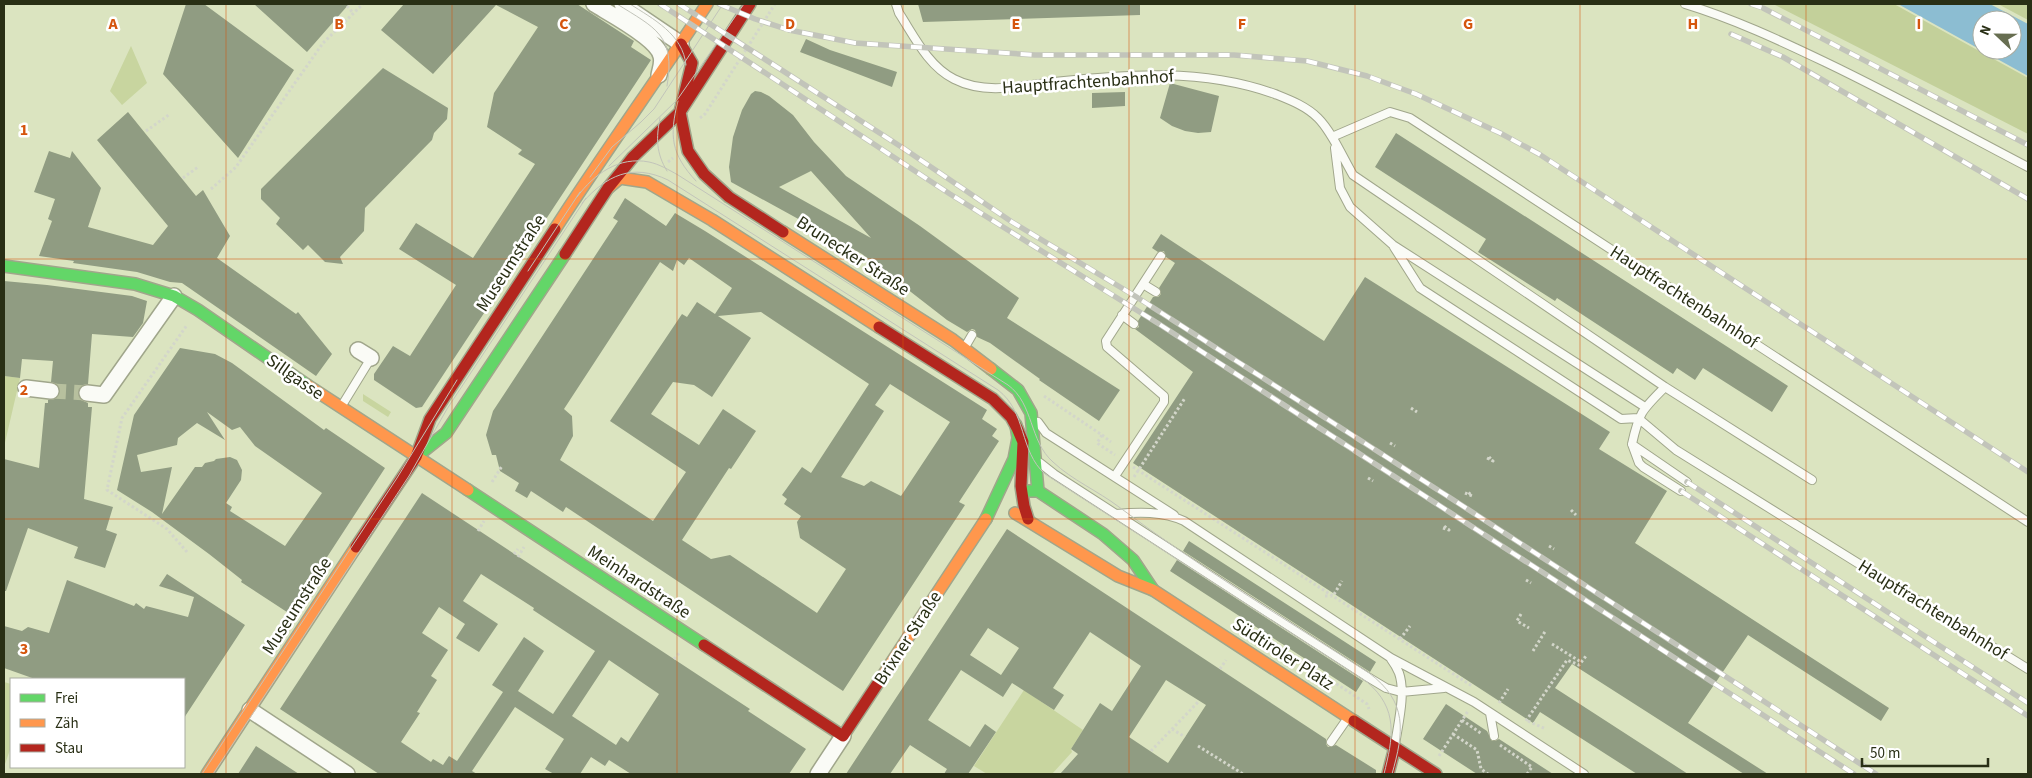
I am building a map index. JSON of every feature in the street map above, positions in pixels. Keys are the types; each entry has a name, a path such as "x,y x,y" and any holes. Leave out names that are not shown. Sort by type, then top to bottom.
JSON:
{"street":[{"path":"594,4 658,48 662,62 658,79"},
{"path":"622,4 681,44 692,63 680,112"},
{"name":"Museumstraße","path":"207,774 416,457 430,420 590,175 658,79 707,4"},
{"name":"Museumstraße","path":"416,457 446,433 608,188 634,157 680,112 750,4"},
{"name":"Museumstraße","path":"634,157 634,129 646,95"},
{"name":"Brunecker Straße","path":"680,112 688,151 704,174 720,190 964,348 1018,390 1031,413"},
{"path":"634,157 639,172 647,182 702,219 981,390 1000,405 1016,425 1022,440 1024,449 1021,491 1023,506 1028,519"},
{"path":"608,188 620,178 647,182"},
{"name":"Sillgasse","path":"4,266 135,284 174,296 198,310 340,408 416,457"},
{"path":"87,393 104,395 174,296"},
{"path":"26,388 51,391"},
{"path":"1001,506 1004,495 1021,491 1038,491 1031,413"},
{"path":"1001,506 1018,438 1016,425"},
{"name":"Meinhardstraße","path":"416,457 843,736"},
{"name":"Südtiroler Platz","path":"1038,491 1115,543 1133,560 1153,590"},
{"name":"Brixner Straße","path":"818,774 988,516 1001,506"},
{"name":"Südtiroler Platz","path":"1001,506 1028,519 1118,576 1153,590 1433,772"},
{"path":"250,710 347,774"},
{"path":"1388,774 1395,747"}],"lane":[{"name":"Hauptfrachtenbahnhof","path":"896,4 899,13 930,60 947,75 970,86 1012,88 1167,74 1201,77 1252,87 1299,104 1317,117 1353,175 1665,386 1812,480"},
{"path":"1685,4 1724,16 1758,30 1870,84 2028,167"},
{"name":"Hauptfrachtenbahnhof","path":"1333,140 1390,112 1410,118 2028,522"},
{"name":"Hauptfrachtenbahnhof","path":"1333,140 1340,188 1350,208 1393,245 1645,407"},
{"path":"1393,245 1420,288 1621,419 1638,418"},
{"path":"1115,476 1164,402 1164,396 1105,344 1161,256"},
{"path":"1143,284 1156,292"},
{"path":"1122,315 1134,324"},
{"path":"964,348 972,335"},
{"path":"340,408 364,354"},
{"path":"1665,386 1645,407 1638,418 1632,444 1639,463 1643,467 1681,491"},
{"path":"1031,413 1046,433 1115,476 1391,658 1474,702 1584,774"},
{"name":"Hauptfrachtenbahnhof","path":"1638,418 1676,450 2028,669"},
{"path":"1016,425 1035,461 1366,676 1386,688 1401,692 1421,688 1446,688"},
{"path":"1034,442 1054,474"},
{"path":"1632,444 1687,482"},
{"path":"1001,506 1013,474 1035,461"},
{"path":"1116,514 1134,512 1160,514 1177,518"},
{"path":"1391,658 1399,673 1401,692 1401,706 1395,747"},
{"path":"1490,713 1494,736"},
{"path":"1331,742 1349,717"}],"path":[{"path":"211,188 236,167 302,70 323,43 363,4"},
{"path":"702,116 734,71 776,4"},
{"path":"347,6 353,13"},
{"path":"338,17 343,23"},
{"path":"146,131 170,114"},
{"path":"183,178 198,167"},
{"path":"187,552 166,529 107,490 122,418 198,310"},
{"path":"1036,392 1111,442"},
{"path":"1412,408 1417,412"},
{"path":"1102,435 1097,443 1175,496 1481,692 1453,734 1433,772"},
{"path":"1390,443 1395,446"},
{"path":"492,482 502,466"},
{"path":"1368,478 1372,481"},
{"path":"1571,510 1576,514"},
{"path":"478,530 481,525"},
{"path":"1549,546 1554,549"},
{"path":"516,555 520,550"},
{"path":"1526,580 1531,583"},
{"path":"1333,596 1342,581"},
{"path":"1326,596 1333,596"},
{"path":"1521,614 1517,621 1529,628"},
{"path":"1400,639 1410,626"},
{"path":"1532,651 1546,630"},
{"path":"1552,644 1581,662"},
{"path":"1416,656 1418,651"},
{"path":"1526,721 1566,660 1579,665 1586,656"},
{"path":"1499,703 1508,689"},
{"path":"1493,699 1506,708"},
{"path":"1151,751 1199,701"},
{"path":"1519,716 1546,729"},
{"path":"1172,729 1185,737"},
{"path":"1453,734 1476,750 1481,769 1488,774"},
{"path":"1198,746 1243,774"}],"green space":[{"path":"1773,4 1894,4 1972,47 1972,60 1995,60 2028,78 2028,134"},
{"path":"1998,4 2028,4 2028,20 2022,17 2022,10 2009,10"},
{"path":"131,46 147,83 122,105 110,91"},
{"path":"4,376 20,378 4,447"},
{"path":"363,394 391,412 388,417 363,401"},
{"path":"4,682 10,684 10,750 4,767"},
{"path":"1024,690 1083,730 1071,749 1072,752 1052,774 987,774 974,766"}],"water":[{"path":"1898,4 1990,4 2001,10 1972,10 1972,45"},
{"path":"2022,21 2028,24 2028,76 1999,60 2022,60"}],"building":[{"path":"186,4 204,4 294,70 238,158 163,74"},
{"path":"254,4 349,4 307,52"},
{"path":"404,4 577,4 634,41 631,47 651,60 422,407 416,408 374,380 374,374 393,346 410,356 456,285 399,249 416,223 473,258 535,164 518,154 522,150 487,127 494,93 538,27 496,5 433,74 381,30"},
{"path":"918,4 1140,4 1140,15 923,22"},
{"path":"806,39 830,50 897,72 892,87 800,52"},
{"path":"383,68 448,108 447,119 434,133 432,140 365,208 364,231 340,257 343,264 325,262 308,245 303,250 276,224 280,218 261,199 261,189"},
{"path":"1170,83 1219,96 1211,132 1185,131 1172,126 1160,118"},
{"path":"755,91 769,96 793,115 814,142 846,176 920,226 1019,298 1007,318 1120,390 1099,421 1039,380 990,343 977,337 975,330 972,329 967,332 947,320 862,254 731,182 729,167 733,137 742,110 751,94","holes":["811,171 871,238 779,187"]},
{"path":"1125,92 1125,106 1092,108 1092,93"},
{"path":"128,112 196,196 203,190 230,236 217,258 296,314 298,312 332,354 316,376 182,283 170,282 137,272 39,256 52,221 48,219 55,199 34,192 49,151 70,158 72,151 101,188 88,227 153,245 168,226 97,140"},
{"path":"1396,133 1788,386 1772,412 1703,368 1695,380 1677,368 1673,374 1557,298 1555,301 1478,252 1486,239 1375,167"},
{"path":"625,198 666,226 675,213 987,410 982,419 997,429 992,436 999,441 959,502 965,505 843,691 566,507 563,512 531,491 527,498 515,491 519,483 500,471 496,455 492,455 486,435 493,411 618,221 613,218","holes":["689,258 732,288 715,314 697,302 687,317 682,314 610,421 686,472 653,521 560,460 573,436 572,416 564,409 660,262 673,271 677,260 684,265","761,312 869,384 811,473 802,467 782,495 787,499 784,504 801,516 797,522 800,538 846,569 817,613 730,555 711,559 682,540 729,468 731,469 756,431 723,409 699,445 651,414 673,382 694,385 712,397 751,338 718,316","890,384 950,422 901,496 871,481 864,486 841,477 884,411 875,405"]},
{"path":"1161,234 1324,341 1365,277 1610,432 1599,449 1667,491 1635,543 1889,708 1881,721 1748,635 1688,723 1768,774 1744,774 1572,664 1555,688 1688,774 1637,774 1540,712 1533,723 1133,463 1193,372 1135,329 1139,327 1138,321 1153,297 1158,297 1161,294 1159,288 1175,263 1166,257 1164,251 1158,252 1152,248"},
{"path":"4,281 132,296 147,301 143,323 133,337 92,334 88,384 83,385 78,391 81,400 88,403 88,407 92,407 84,499 113,507 106,530 117,534 105,568 74,558 78,547 28,528 6,591 4,591 4,459 39,468 45,403 48,403 48,400 55,399 60,392 57,384 51,382 53,361 22,359 20,378 4,376"},
{"path":"180,348 215,354 232,363 324,430 326,428 385,468 290,614 241,582 242,580 209,554 152,512 117,490 134,415","holes":["207,412 232,430 240,427 255,446 322,493 285,546 230,511 232,507 226,503 241,480 242,470 237,460 230,457 216,459 205,463 202,467 195,467 162,514 172,467 141,472 137,455 177,445 178,438 197,423 225,440"]},
{"path":"422,493 750,709 748,711 806,749 789,774 631,774 609,760 605,766 591,757 580,774 554,774 545,769 564,739 515,707 472,771 477,774 379,774 280,709","holes":["481,574 595,651 553,714 518,691 544,651 524,637 492,685 503,692 457,761 449,756 443,765 433,759 431,762 401,742 420,713 417,712 437,680 431,676 448,650 422,633 439,607 465,624 456,638 479,652 498,624 463,601","609,660 659,694 628,742 621,737 616,745 572,716"]},
{"path":"1007,529 1326,739 1328,747 1336,745 1376,770 1376,774 1060,774 1078,754 1071,749 1100,703 1112,711 1141,666 1090,632 1053,688 1064,695 1054,710 1012,683 1003,697 961,670 928,720 970,747 985,724 996,732 968,774 944,774 947,769 910,745 890,774 846,774","holes":["988,628 1019,648 1001,675 970,655","1166,680 1206,705 1168,763 1129,737"]},
{"path":"1189,541 1376,662 1370,672 1183,551"},
{"path":"1177,560 1363,681 1356,692 1170,571"},
{"path":"167,574 245,625 185,716 185,678 32,678 4,668 4,626 22,631 28,627 49,633 67,580 134,606 136,603 144,609 146,606 188,617 194,597 159,586"},
{"path":"1446,704 1487,731 1492,741 1499,739 1553,774 1477,774 1423,739"},
{"path":"256,746 299,774 238,774"}],"tunnel":[{"path":"51,391 87,393"}],"tram line":[{"path":"617,4 652,27 660,35 668,55 667,86"},
{"path":"630,4 666,28 679,44 684,54 686,65"},
{"path":"590,177 612,147 654,109 723,4"},
{"path":"609,166 677,100 744,4"},
{"path":"678,101 675,113 674,144 681,162 696,181"},
{"path":"660,118 658,145 667,171"},
{"path":"577,197 599,174 618,164 638,161 660,166 678,175 1008,385 1023,402 1045,453 1060,468 1111,501 1211,572 1369,673 1382,684 1391,695 1400,719 1399,745 1392,774"},
{"path":"582,203 601,185 611,179 632,172 643,172 668,180 998,390 1014,409 1031,454 1045,474 1367,682 1377,692 1389,713 1391,736 1384,774"},
{"path":"528,271 580,192"},
{"path":"213,774 409,476 447,409 586,198"},
{"path":"202,774 397,478 457,380"}],"railway":[{"path":"660,4 950,194 1159,324 1854,774"},
{"path":"679,4 903,148 1012,222 1135,296 1876,774"},
{"path":"719,4 755,19 789,30 855,43 1035,55 1234,55 1307,61 1367,76 1416,94 1500,133 1539,154 2028,472"},
{"path":"1751,4 1763,8 2028,145"},
{"path":"1731,34 1783,57 2028,199"},
{"path":"1687,482 2028,703"},
{"path":"1681,491 2028,716"}],"traffic: fast":[{"path":"416,457 446,433 565,254"},
{"path":"4,266 135,284 174,296 198,310 307,385"},
{"path":"991,369 1018,390 1031,413 1038,491"},
{"path":"986,519 1014,459 1018,438 1016,425"},
{"path":"468,490 704,645"},
{"path":"1024,491 1038,491 1103,534 1133,560 1153,590"}],"traffic: slow":[{"path":"555,229 707,4"},
{"path":"608,188 620,178 647,182 712,220 879,327"},
{"path":"783,232 953,340 991,369"},
{"path":"307,385 468,490"},
{"path":"1015,513 1118,576 1153,590 1354,721"},
{"path":"880,680 986,519"},
{"path":"207,774 356,547"}],"traffic: jam":[{"path":"565,254 608,188 633,157 680,112 750,4"},
{"path":"681,44 692,63 680,112 688,151 704,174 729,197 783,232"},
{"path":"356,547 416,457 430,419 555,229"},
{"path":"879,327 993,399 1011,417 1023,442 1021,486 1028,519"},
{"path":"704,645 843,736 880,680"},
{"path":"1354,721 1436,774"},
{"path":"1388,774 1395,747"}]}
